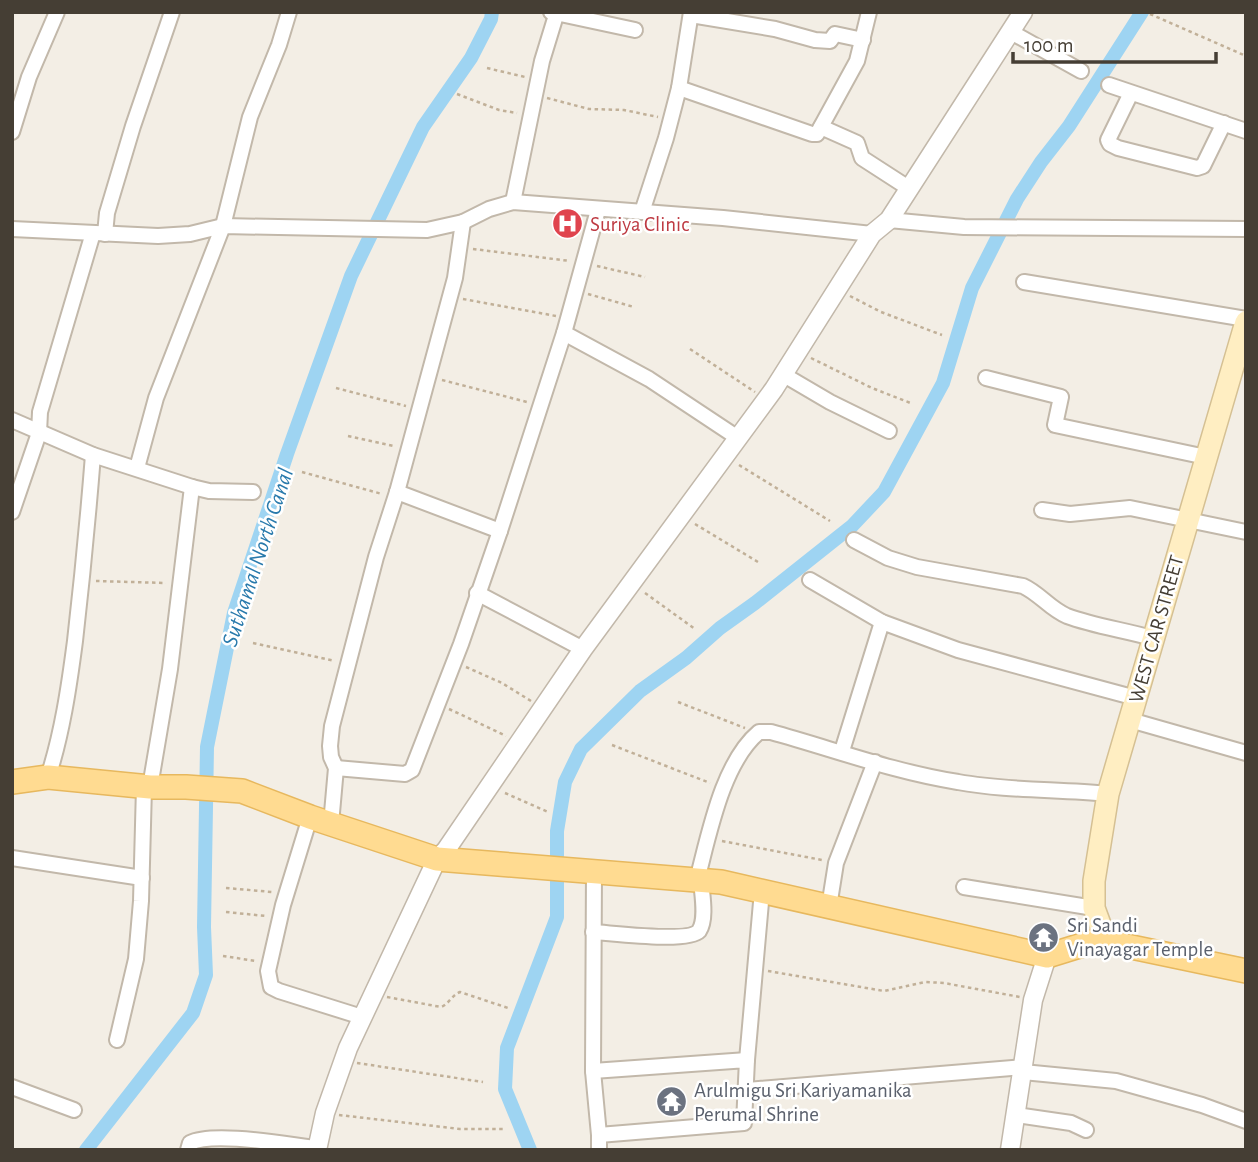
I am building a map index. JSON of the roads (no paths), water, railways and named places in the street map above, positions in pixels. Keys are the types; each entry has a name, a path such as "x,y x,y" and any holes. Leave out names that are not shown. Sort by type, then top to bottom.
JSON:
{"main road":[{"name":"WEST CAR STREET","path":"1105,938 1094,908 1094,881 1108,794 1246,321"},
{"path":"12,782 48,778 147,787 242,791 437,859 721,882 1047,957 1105,938 1117,944 1246,971"}],"street":[{"path":"12,132 29,77 57,12"},
{"path":"12,512 16,489 39,433 40,412 172,12"},
{"path":"137,468 156,398 223,226 250,117 279,46 289,12"},
{"path":"679,89 817,134 857,61 869,12"},
{"path":"188,1150 190,1143 195,1140 224,1139 317,1149 344,1060 437,859 446,850 583,649 784,375 872,234 889,220 1023,12"},
{"path":"513,202 555,13 635,30"},
{"path":"642,212 679,89 691,14 775,29 816,40 830,41 835,34 863,40"},
{"path":"1011,32 1081,71"},
{"path":"1109,85 1246,131"},
{"path":"1131,93 1108,140 1118,148 1197,168 1203,166 1224,123"},
{"path":"821,127 857,143 862,158 910,189"},
{"path":"12,229 158,236 190,234 223,226 427,230 463,222 489,209 513,202 723,218 872,234"},
{"path":"336,768 405,774 412,770 500,531 566,326 598,210"},
{"path":"889,220 989,227 1246,229"},
{"path":"362,1017 279,991 271,987 268,971 286,894 321,820 336,768 331,757 332,726 376,557 397,495 450,297 463,222"},
{"path":"1024,282 1246,321"},
{"path":"566,326 738,438"},
{"path":"784,375 830,402 889,431"},
{"path":"986,378 1061,397 1055,425 1206,457"},
{"path":"12,420 93,456 192,486 209,491 253,492"},
{"path":"48,778 55,757 67,691 82,581 93,456"},
{"path":"117,1040 136,959 147,787 170,669 192,486"},
{"path":"397,495 500,531"},
{"path":"1042,510 1070,514 1130,508 1246,532"},
{"path":"853,540 888,558 917,567 1023,586 1050,607 1068,616 1152,638"},
{"path":"810,580 883,622 958,650 1136,698"},
{"path":"477,593 583,649"},
{"path":"842,751 883,622"},
{"path":"1130,720 1246,753"},
{"path":"593,932 676,937 694,934 700,928 702,922 699,880 723,787 748,740 759,732 771,732 956,782 998,788 1057,789 1108,794"},
{"path":"829,907 836,863 875,762"},
{"path":"12,858 142,878"},
{"path":"583,871 593,932 593,1071 599,1142 744,1123 762,891"},
{"path":"964,887 1094,908"},
{"path":"1010,1150 1033,1000 1047,957"},
{"path":"593,1071 747,1060"},
{"path":"747,1090 1023,1069 1116,1081 1202,1105 1246,1121"},
{"path":"12,1087 74,1110"},
{"path":"1016,1115 1071,1123 1086,1130"}],"waterway":[{"name":"Suthamal North Canal","path":"86,1150 193,1013 206,975 204,927 207,747 234,613 351,276 423,127 471,58 492,12"},
{"path":"530,1150 505,1089 507,1048 557,917 557,831 565,782 581,749 640,691 686,658 720,628 852,526 884,492 943,383 972,288 1017,199 1069,126 1142,12"}],"place":[{"name":"Suriya Clinic","path":"567,224"},
{"name":"Sri Sandi Vinayagar Temple","path":"1044,937"},
{"name":"Arulmigu Sri Kariyamanika Perumal Shrine","path":"671,1102"}]}
